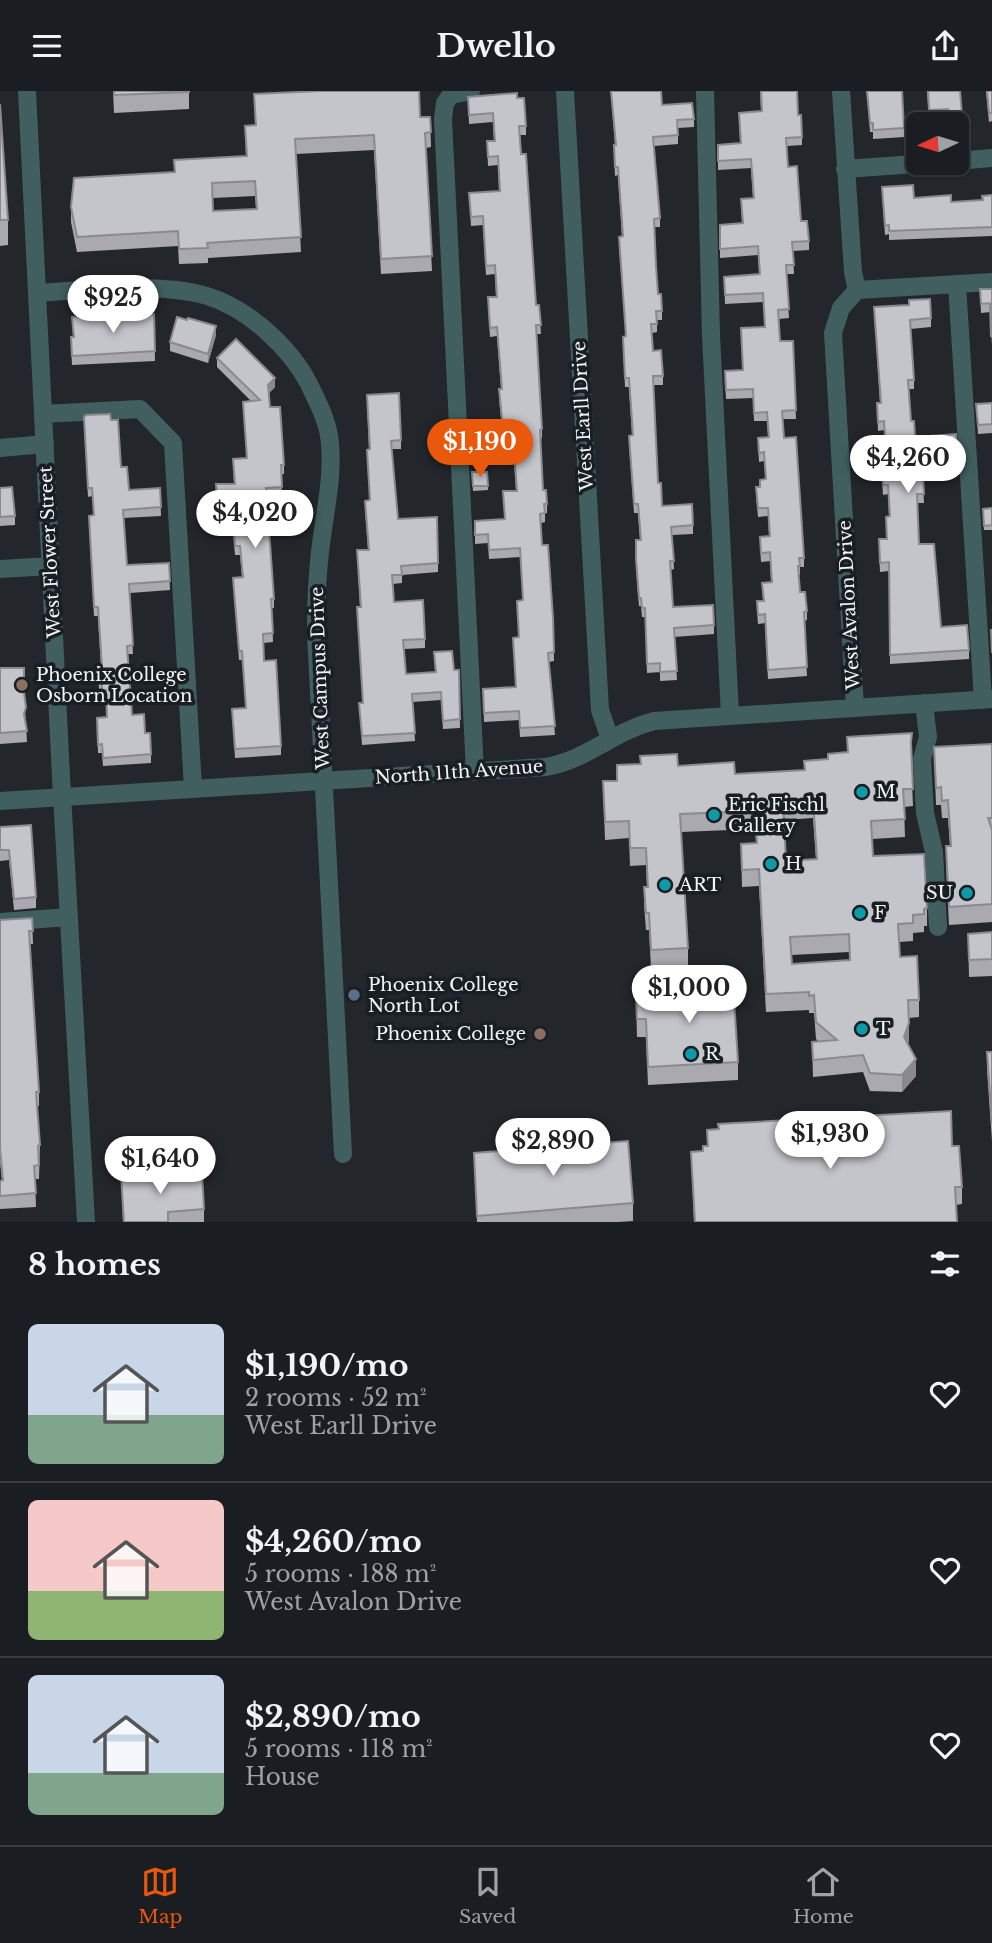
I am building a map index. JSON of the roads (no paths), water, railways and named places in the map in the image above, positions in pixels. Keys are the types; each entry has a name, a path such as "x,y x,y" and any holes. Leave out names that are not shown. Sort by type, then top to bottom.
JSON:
{"street":[{"name":"West Flower Street","path":"27,91 86,1222"},
{"path":"471,91 451,95 445,103 443,119 475,772"},
{"name":"West Earll Drive","path":"565,91 600,710 610,739"},
{"path":"705,91 711,335 730,715"},
{"path":"841,91 853,272 857,290 992,282"},
{"path":"970,160 992,158"},
{"path":"845,169 906,165"},
{"path":"957,284 987,700"},
{"name":"West Campus Drive","path":"37,293 151,289 208,296 261,326 282,346 302,371 323,412 330,440 331,470 316,601 343,1154"},
{"name":"West Avalon Drive","path":"855,707 833,333 841,308 857,290"},
{"path":"43,414 140,409 173,443 193,788"},
{"path":"0,448 45,444"},
{"path":"0,569 51,566"},
{"name":"North 11th Avenue","path":"0,801 546,767 567,763 634,726 654,721 987,700"},
{"path":"924,703 928,737 922,759 925,813 934,852 938,927"},
{"path":"0,922 69,917"}],"place":[{"name":"Phoenix College Osborn Location","path":"22,685"},
{"name":"M","path":"862,792"},
{"name":"Eric Fischl Gallery","path":"714,815"},
{"name":"H","path":"771,864"},
{"name":"ART","path":"665,885"},
{"name":"SU","path":"967,893"},
{"name":"F","path":"860,913"},
{"name":"Phoenix College North Lot","path":"354,995"},
{"name":"T","path":"862,1029"},
{"name":"Phoenix College","path":"540,1034"},
{"name":"R","path":"691,1054"}]}
